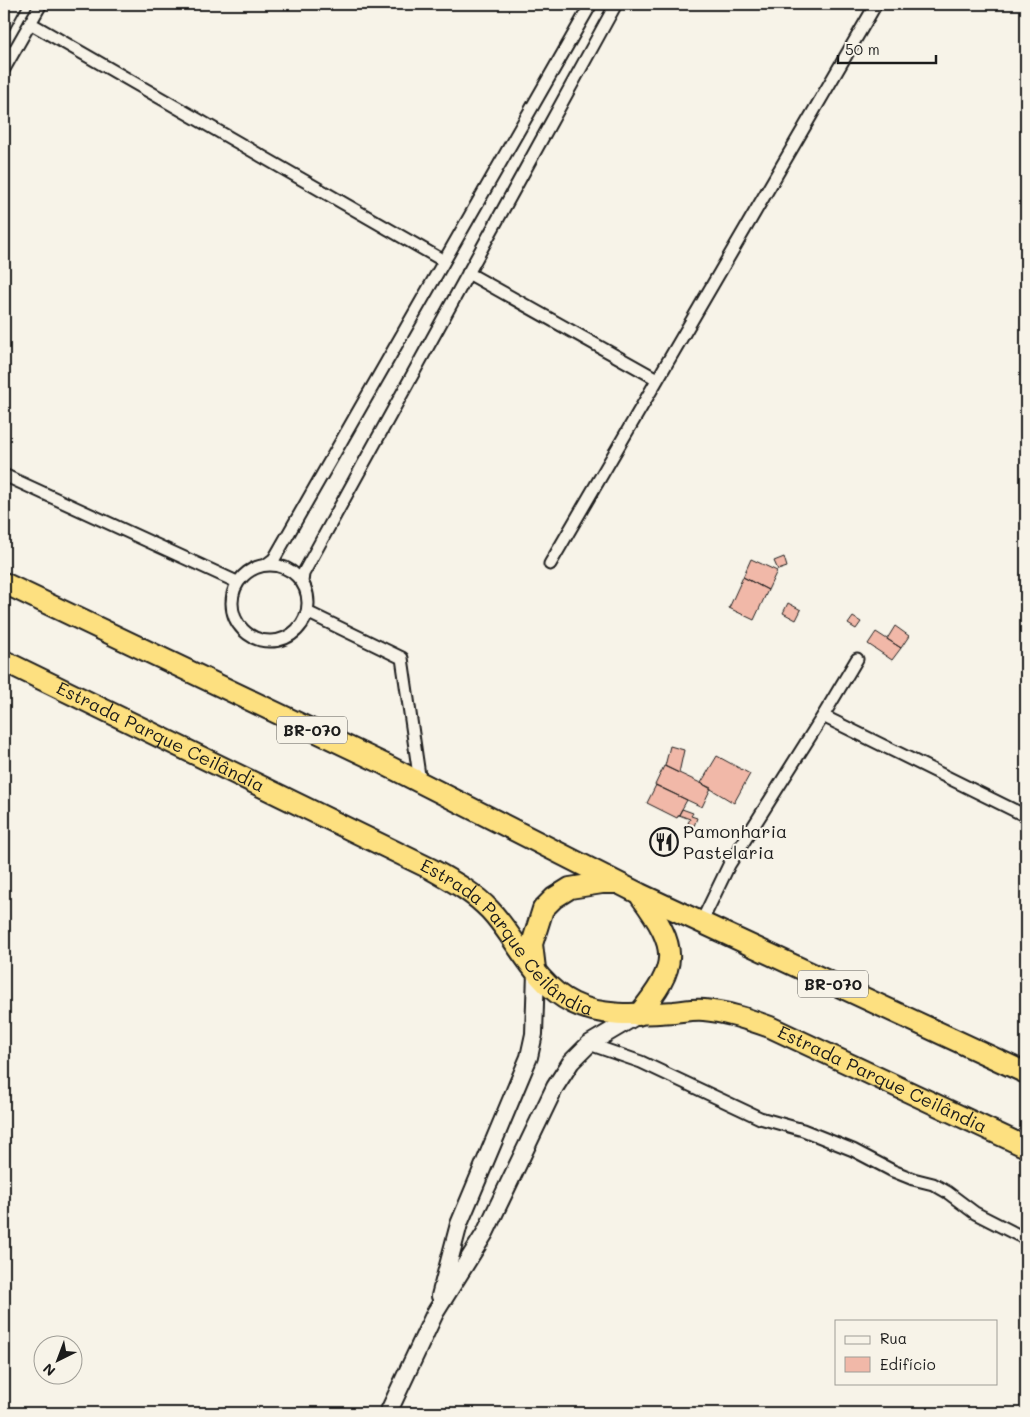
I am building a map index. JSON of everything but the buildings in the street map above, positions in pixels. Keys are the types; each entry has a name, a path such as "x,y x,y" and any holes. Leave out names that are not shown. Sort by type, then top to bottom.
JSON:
{"highway":[{"name":"BR-070","path":"4,583 420,782 616,883 1026,1073"},
{"name":"Estrada Parque Ceilândia","path":"4,661 432,869 464,887 490,910 536,972 549,986 571,1002 589,1010 638,1015 703,1010 739,1015 770,1027 1026,1147"},
{"path":"536,972 532,944 543,909 554,898 570,888 602,883 616,883"},
{"path":"638,1015 666,976 670,959 668,941 659,921 640,894"}],"main road":[{"path":"436,1313 459,1224 529,1057 534,1034 536,972"},
{"path":"388,1413 436,1313 485,1233 555,1087 571,1062 590,1044 638,1015"}],"street":[{"path":"4,70 41,4"},
{"path":"266,565 274,559 591,4"},
{"path":"302,582 307,566 616,4"},
{"path":"550,564 876,4"},
{"path":"4,26 10,9"},
{"path":"30,23 444,261"},
{"path":"468,273 658,379"},
{"path":"4,475 237,582"},
{"path":"266,565 282,566 294,573 302,582 307,594 307,612 298,630 288,637 276,641 263,641 251,636 234,618 231,606 232,593 237,582 246,572 257,566 266,565"},
{"path":"307,612 402,658 420,782"},
{"path":"701,923 729,865 857,659"},
{"path":"823,716 1026,816"},
{"path":"590,1044 641,1062 760,1118 803,1130 853,1150 893,1171 932,1184 947,1192 975,1213 1026,1239"}],"place":[{"name":"Pamonharia Pastelaria","path":"664,842"}]}
